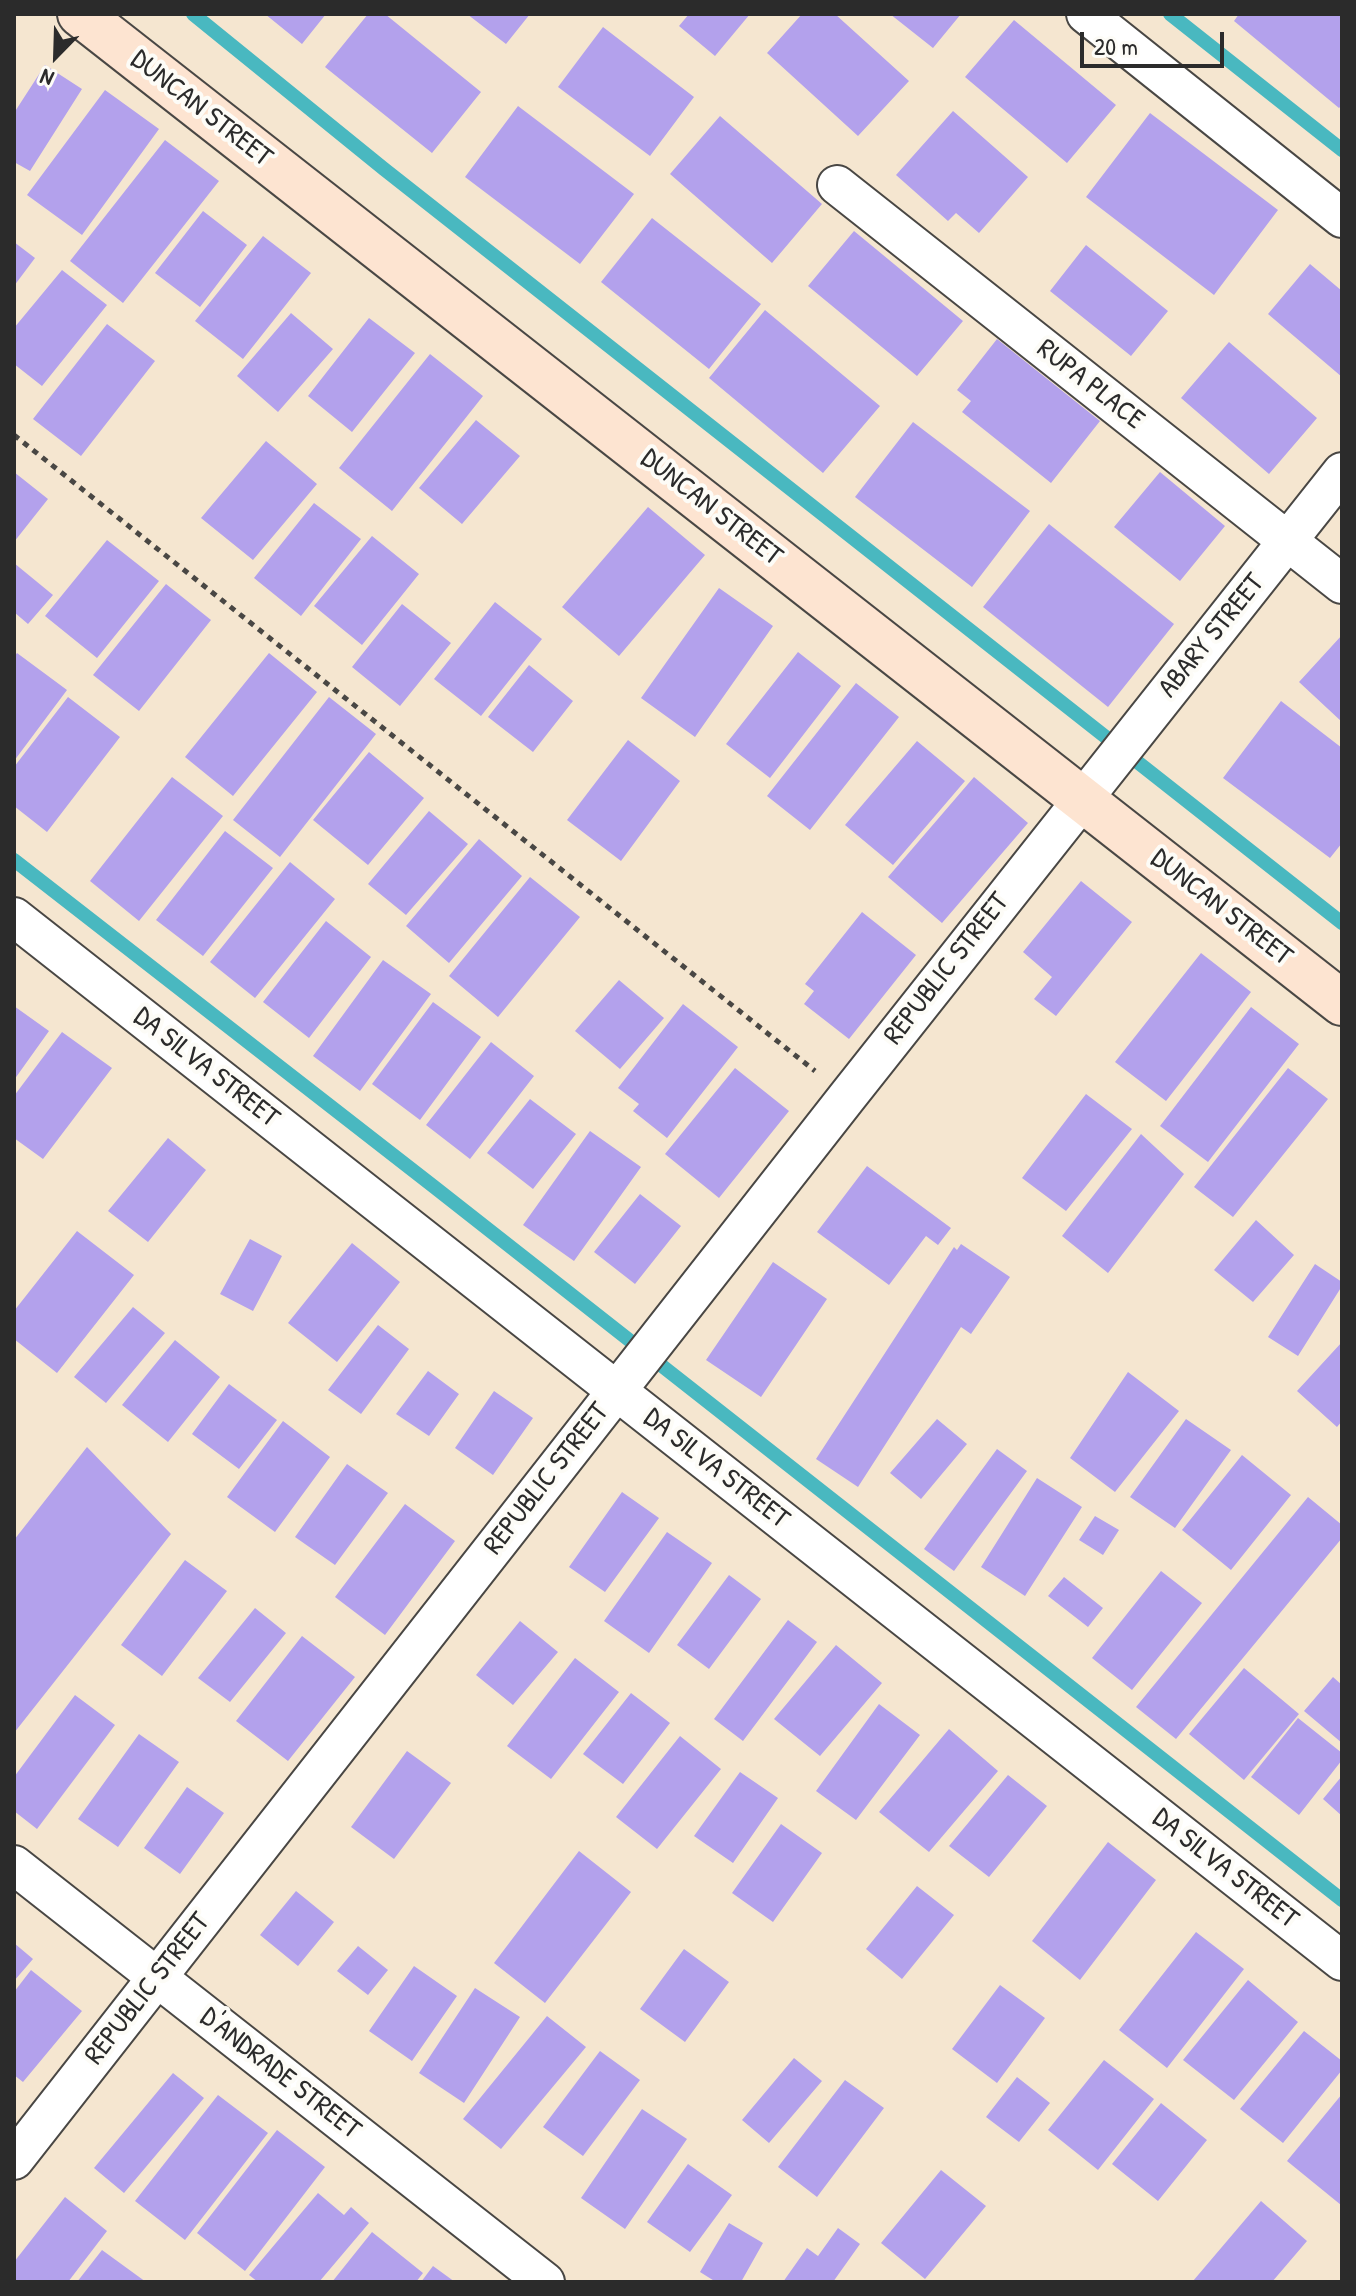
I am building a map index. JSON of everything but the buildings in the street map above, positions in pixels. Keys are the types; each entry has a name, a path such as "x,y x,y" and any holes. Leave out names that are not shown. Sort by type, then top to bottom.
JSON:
{"street":[{"name":"DUNCAN STREET","path":"80,14 1090,789 1342,1003"},
{"path":"1086,14 1342,218"},
{"name":"RUPA PLACE","path":"837,185 1342,584"},
{"name":"ABARY STREET","path":"1090,789 1342,472"},
{"name":"REPUBLIC STREET","path":"14,2160 1090,789"},
{"name":"DA SILVA STREET","path":"14,917 621,1386 1342,1961"},
{"name":"D'ANDRADE STREET","path":"14,1865 545,2282"}],"path":[{"path":"14,435 847,1097"}],"waterway":[{"path":"193,14 384,169 1342,923"},
{"path":"1170,14 1342,150"},
{"path":"14,860 1342,1900"}]}
